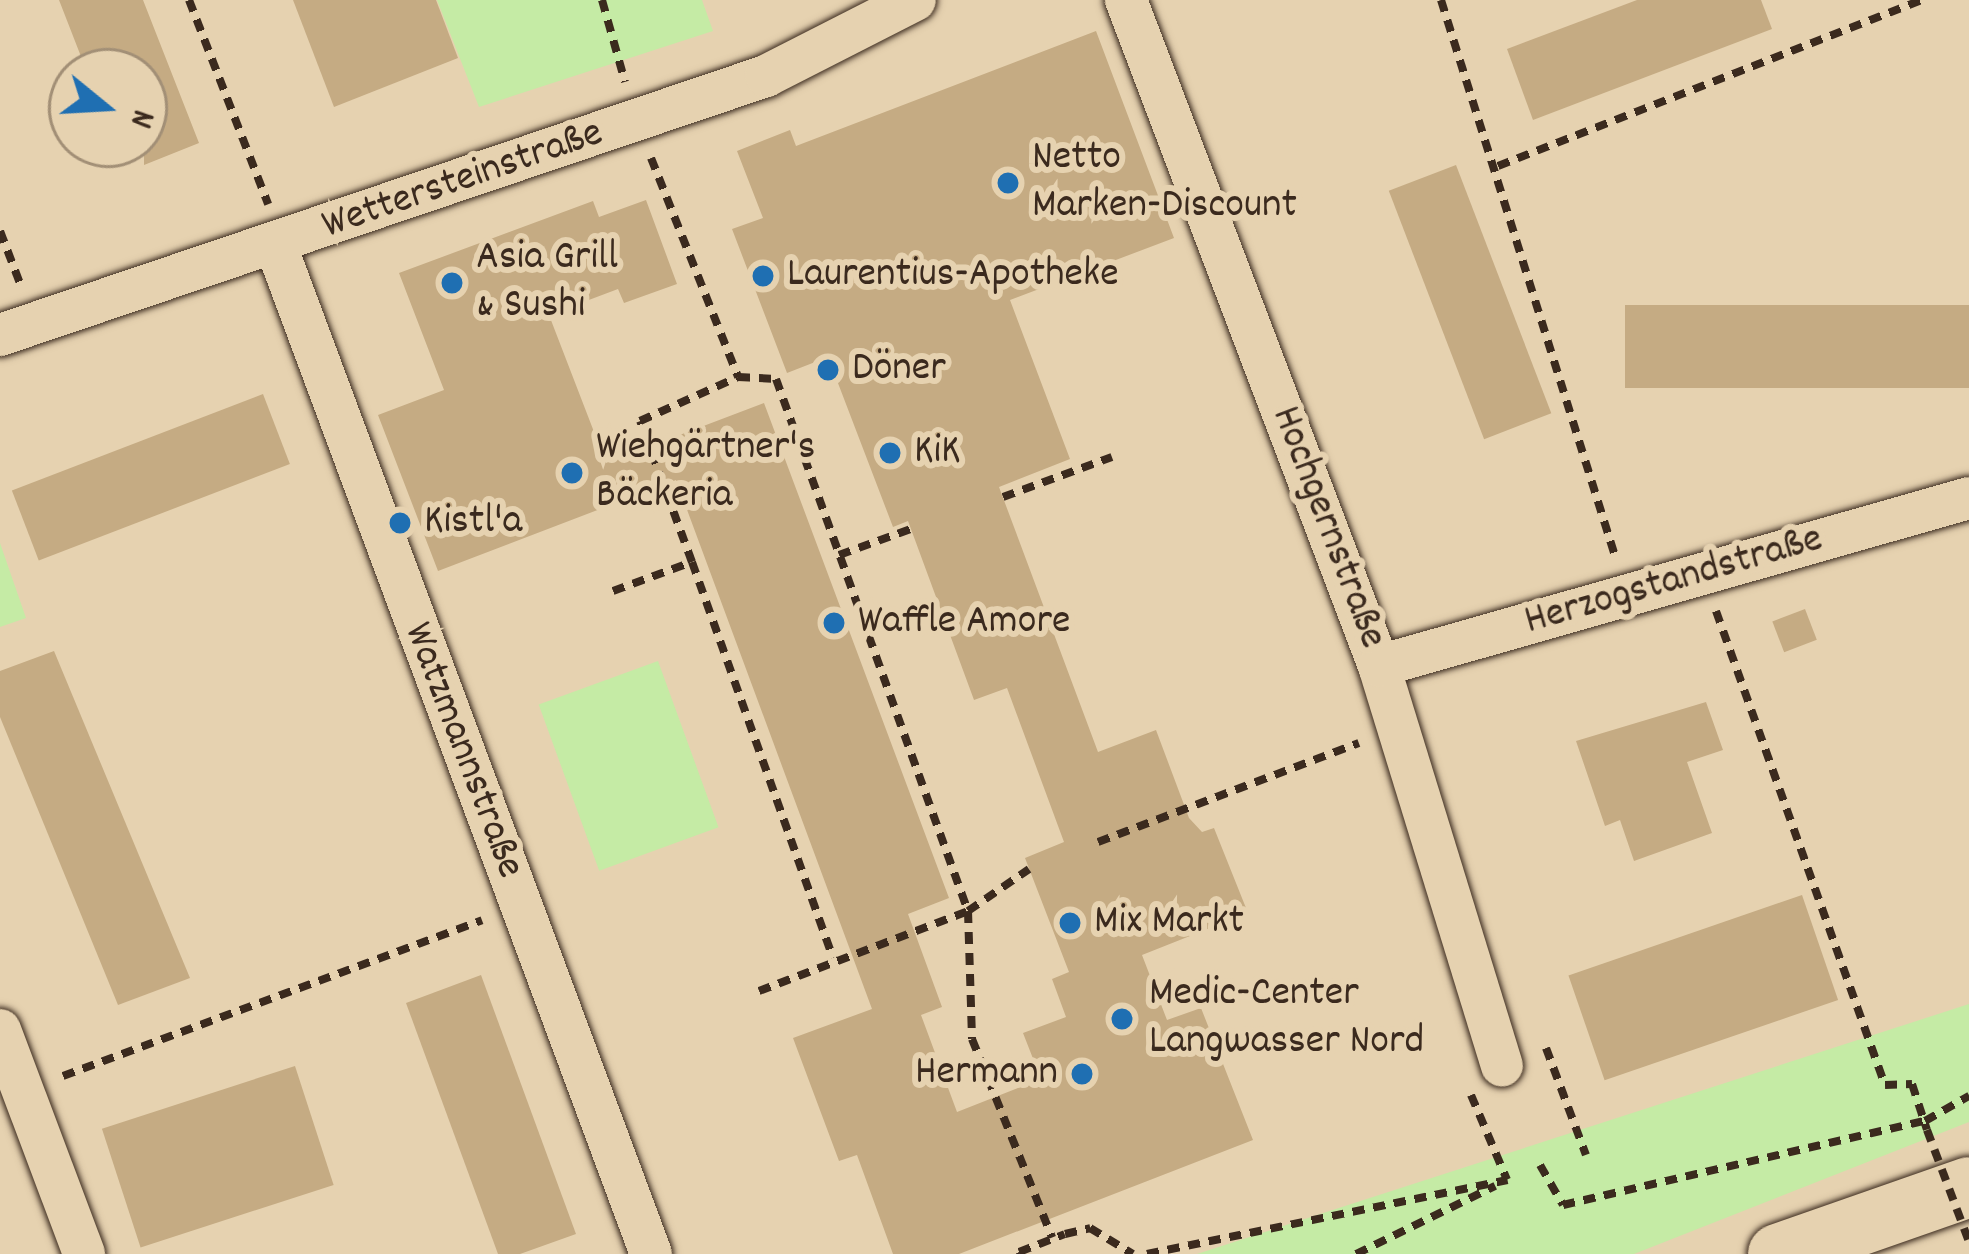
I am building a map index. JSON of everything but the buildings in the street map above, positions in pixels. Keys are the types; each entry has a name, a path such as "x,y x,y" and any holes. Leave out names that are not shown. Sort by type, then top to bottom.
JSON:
{"main road":[{"path":"1902,1209 1940,1136"},
{"path":"1778,1254 1969,1186"}],"street":[{"name":"Wettersteinstraße","path":"17,328 276,247 766,76 915,0"},
{"name":"Hochgernstraße","path":"1126,0 1379,665 1502,1065"},
{"name":"Watzmannstraße","path":"276,247 651,1254"},
{"name":"Herzogstandstraße","path":"1379,665 1969,498"},
{"path":"0,1030 84,1254"}],"path":[{"path":"189,0 276,247"},
{"path":"602,0 635,121 738,377"},
{"path":"1441,0 1498,166 1626,595"},
{"path":"1498,166 1922,0"},
{"path":"0,231 17,328"},
{"path":"833,958 640,421 738,377 776,379 968,911 972,1039 1052,1237"},
{"path":"1003,497 1112,458"},
{"path":"839,555 910,530"},
{"path":"614,591 692,562"},
{"path":"1703,575 1885,1085 1912,1084 1940,1136 1969,1242"},
{"path":"1098,842 1400,728"},
{"path":"759,991 833,958 968,911 1029,868"},
{"path":"23,1091 521,906"},
{"path":"1546,1048 1586,1155"},
{"path":"1502,1065 1469,1096 1507,1180"},
{"path":"1540,1165 1563,1205 1940,1136 1969,1096"},
{"path":"1147,1254 1507,1180"},
{"path":"1356,1254 1507,1180"},
{"path":"1020,1254 1052,1237 1090,1228 1133,1254"}],"green space":[{"path":"437,0 702,0 713,31 479,107"},
{"path":"0,543 26,618 0,627"},
{"path":"658,661 719,827 599,871 539,704"},
{"path":"1969,1004 1969,1122 1634,1254 1197,1254"}],"place":[{"name":"Netto Marken-Discount","path":"1008,183"},
{"name":"Laurentius-Apotheke","path":"763,276"},
{"name":"Asia Grill & Sushi","path":"452,283"},
{"name":"Döner","path":"828,370"},
{"name":"KiK","path":"890,453"},
{"name":"Wiehgärtner's Bäckeria","path":"572,473"},
{"name":"Kistl'a","path":"400,523"},
{"name":"Waffle Amore","path":"834,623"},
{"name":"Mix Markt","path":"1070,923"},
{"name":"Medic-Center Langwasser Nord","path":"1122,1019"},
{"name":"Hermann","path":"1082,1074"}]}
